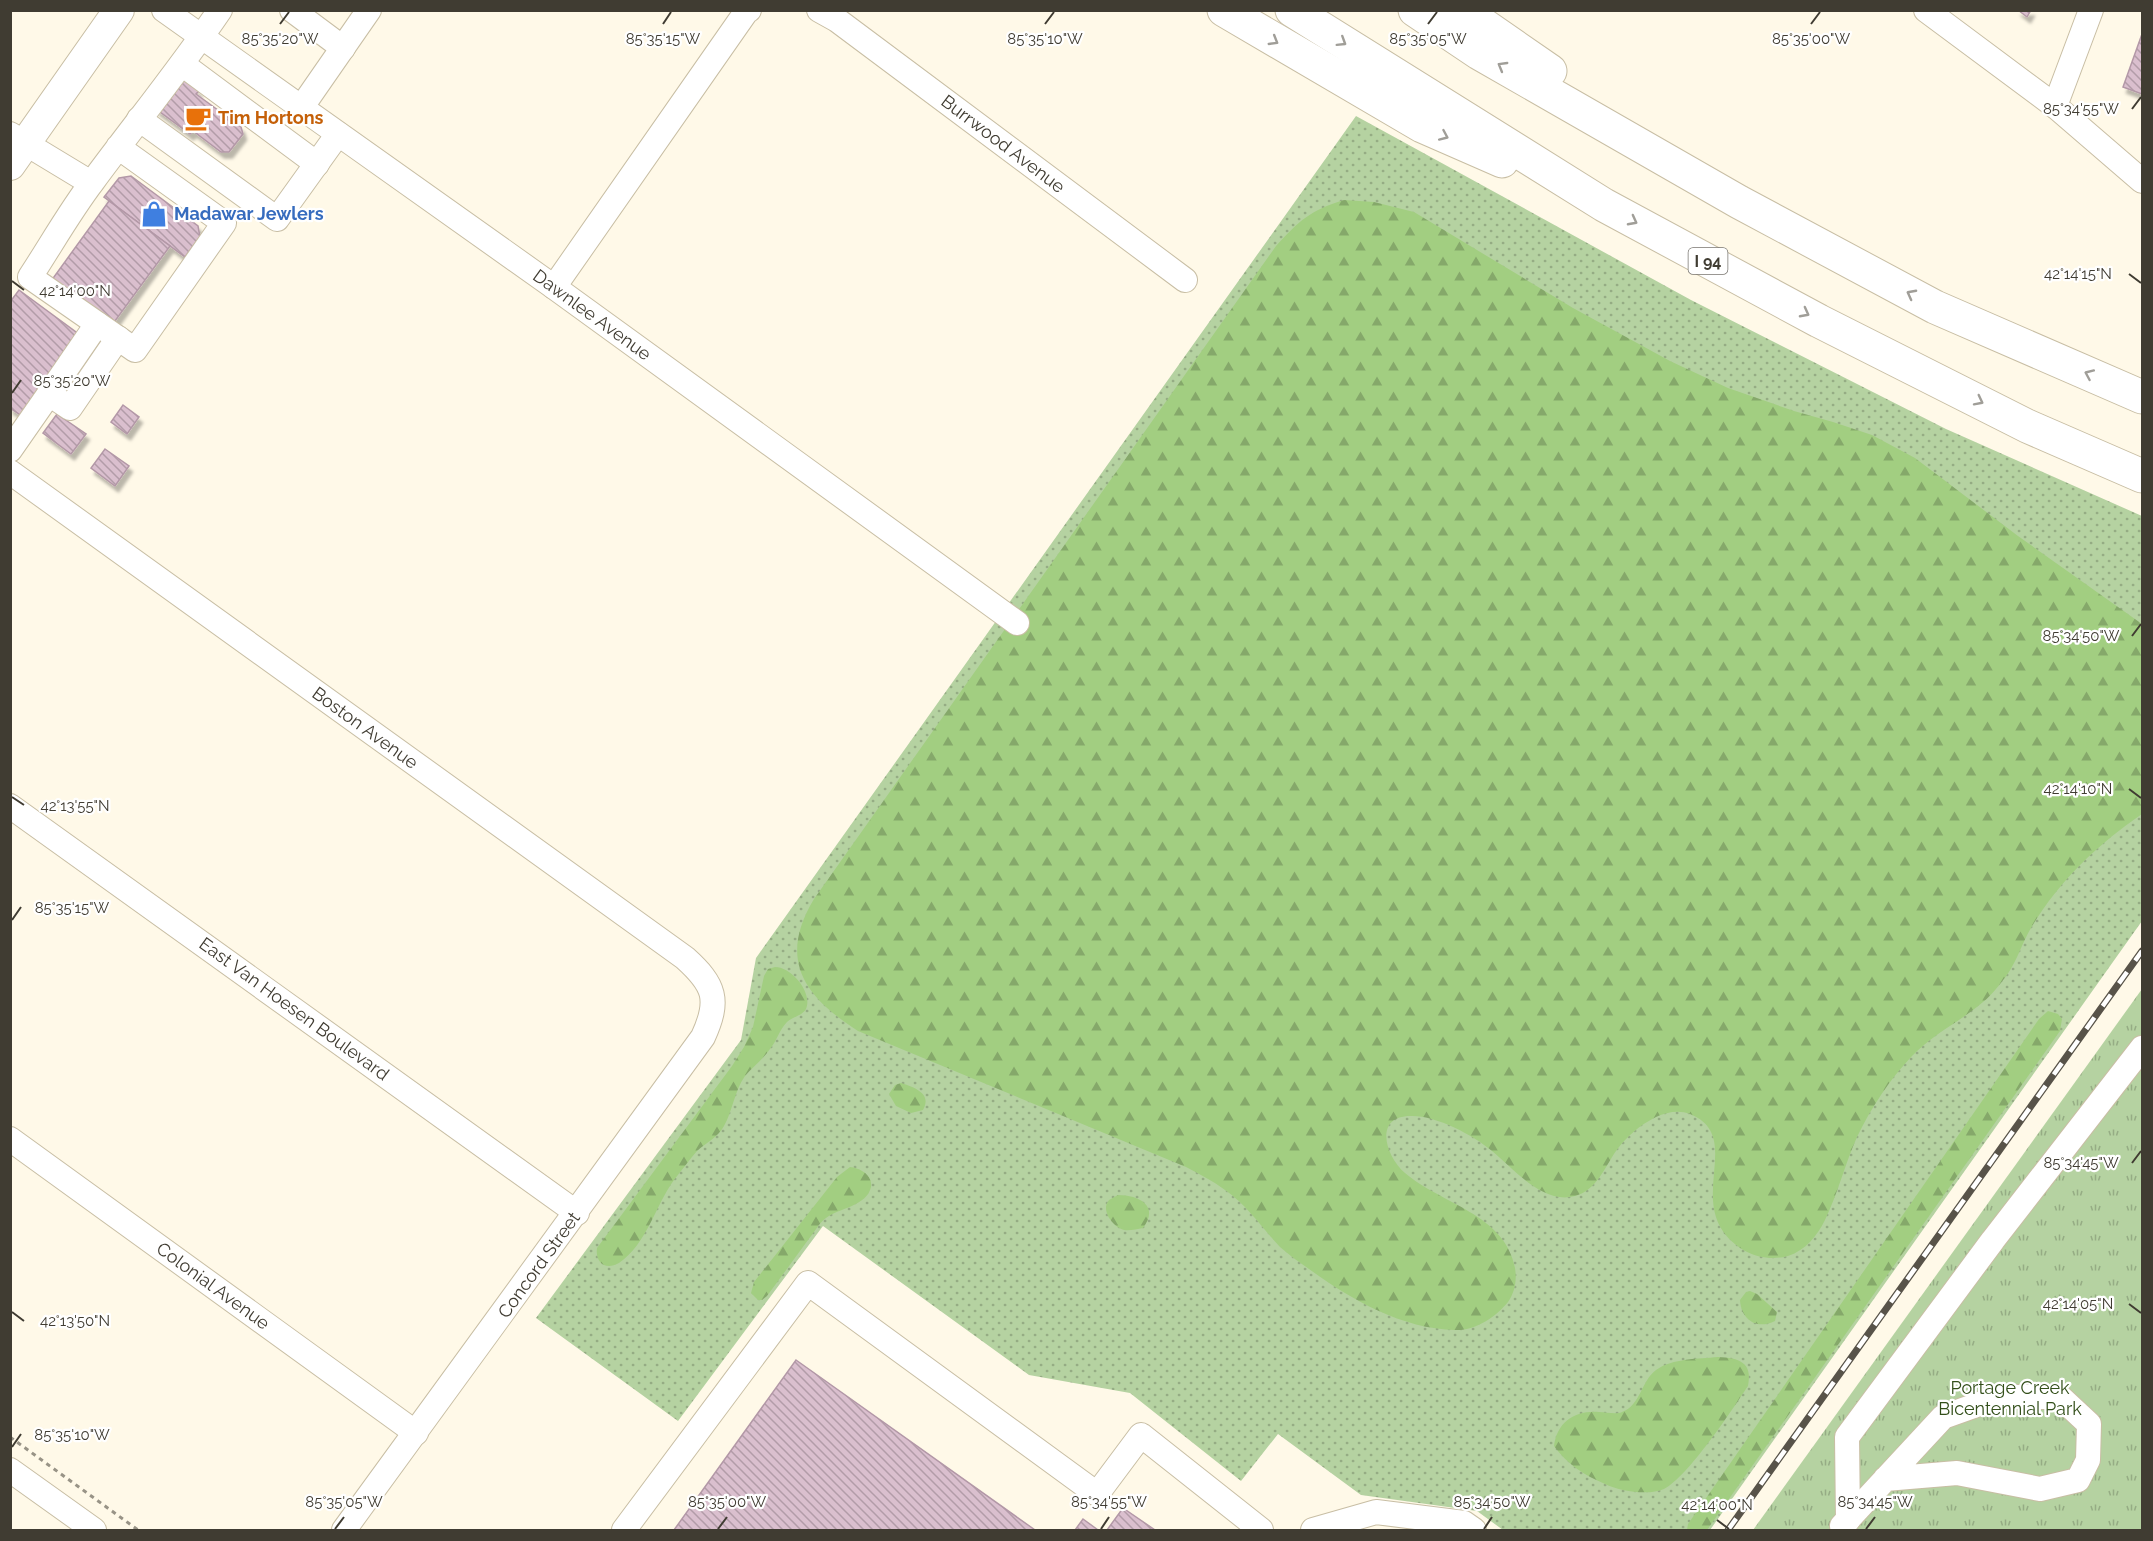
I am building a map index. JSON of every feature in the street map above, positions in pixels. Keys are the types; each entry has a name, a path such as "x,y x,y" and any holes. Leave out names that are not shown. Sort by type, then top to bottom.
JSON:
{"highway":[{"path":"1224,10 1422,126 1604,205"},
{"name":"I 94","path":"1292,10 1604,205 1819,321 2027,426 2142,476"},
{"path":"1415,10 1479,53 1739,202 1935,307 2142,397"},
{"path":"1462,10 1739,202"}],"main road":[{"path":"15,148 119,10"}],"street":[{"name":"Dawnlee Avenue","path":"164,10 554,288 1017,623"},
{"path":"118,147 224,223 135,350 20,277 220,10"},
{"path":"292,10 343,48"},
{"path":"301,108 369,10"},
{"path":"554,288 749,10"},
{"name":"Burrwood Avenue","path":"819,10 837,20 1185,280"},
{"path":"1926,10 2055,106 2142,181"},
{"path":"2055,106 2091,10"},
{"path":"182,63 317,164"},
{"path":"139,119 277,219 338,134"},
{"path":"15,148 91,183"},
{"path":"10,450 97,324"},
{"path":"49,394 70,408 118,338"},
{"name":"Boston Avenue","path":"10,472 685,958 697,969 712,992"},
{"name":"East Van Hoesen Boulevard","path":"10,806 576,1213"},
{"name":"Concord Street","path":"344,1530 703,1037 713,1017 712,992"},
{"path":"1843,1525 1846,1437 1993,1240 2142,1048"},
{"name":"Colonial Avenue","path":"10,1139 416,1433"},
{"path":"624,1530 808,1282 1097,1494 1141,1435 1261,1530"},
{"path":"1843,1525 1885,1479 1943,1417 1999,1397 2060,1397 2089,1424 2088,1460 2078,1480 2040,1489 1957,1473 1885,1479"},
{"path":"10,1470 94,1530"},
{"path":"1313,1530 1376,1512 1464,1523 1474,1530"}],"path":[{"path":"10,1437 138,1530"}],"green space":[{"path":"1356,116 1691,300 1946,429 2142,516 2142,921 1710,1530 1503,1530 1477,1511 1361,1495 1278,1434 1241,1481 1130,1393 1029,1375 823,1226 678,1421 536,1318 741,1040 756,958"},
{"path":"1344,200 1374,202 1414,212 1573,308 1670,361 1728,388 1872,435 1915,458 2018,536 2142,624 2142,814 2095,851 2067,879 2042,911 2011,970 1990,996 1920,1048 1896,1074 1857,1137 1822,1226 1810,1242 1788,1256 1766,1258 1755,1255 1745,1251 1725,1234 1716,1216 1713,1196 1714,1140 1706,1125 1690,1114 1669,1113 1645,1124 1620,1146 1589,1189 1575,1196 1563,1197 1552,1195 1530,1184 1492,1151 1465,1133 1432,1119 1400,1117 1387,1129 1386,1138 1392,1157 1398,1166 1420,1184 1485,1222 1499,1235 1509,1250 1516,1272 1514,1290 1508,1302 1497,1313 1477,1326 1455,1330 1416,1324 1396,1318 1359,1301 1325,1280 1283,1250 1240,1203 1206,1178 1186,1167 858,1031 824,1005 802,975 798,959 798,941 803,921 814,899 1276,246 1306,217"},
{"path":"775,967 788,971 800,982 807,996 806,1009 787,1022 767,1053 745,1076 738,1088 724,1126 715,1137 697,1151 674,1180 637,1246 619,1263 609,1266 602,1264 599,1261 597,1248 744,1047 753,1027 764,976 768,969"},
{"name":"Portage Creek Bicentennial Park","path":"2142,989 2142,1530 1753,1530"},
{"path":"2048,1011 2058,1014 2062,1019 2060,1031 1707,1530 1687,1530 1688,1524 2039,1019"},
{"path":"901,1083 924,1095 923,1110 911,1113 896,1106 889,1094 895,1085"},
{"path":"850,1167 868,1176 871,1187 868,1193 858,1203 823,1220 767,1296 758,1300 751,1293 754,1282 837,1177"},
{"path":"1118,1195 1133,1197 1145,1203 1149,1214 1143,1228 1124,1230 1112,1222 1106,1208 1109,1200"},
{"path":"1746,1292 1757,1294 1777,1312 1775,1321 1768,1324 1756,1324 1747,1318 1743,1313 1740,1300"},
{"path":"1718,1357 1743,1363 1748,1371 1748,1386 1697,1457 1674,1482 1664,1489 1642,1492 1611,1487 1577,1469 1554,1446 1563,1424 1575,1416 1590,1412 1617,1413 1628,1409 1637,1399 1651,1375 1663,1366 1686,1360"}],"building":[{"path":"2018,10 2031,10 2027,17"},
{"path":"2142,34 2142,94 2123,87"},
{"name":"Tim Hortons","path":"179,77 199,91 196,94 241,127 243,134 229,152 221,152 193,131 190,134 156,109"},
{"name":"Madawar Jewlers","path":"131,176 198,226 200,237 185,257 104,197 119,178"},
{"path":"109,201 170,246 112,325 51,281"},
{"path":"19,290 80,335 22,416 10,408 10,302"},
{"path":"123,405 139,417 127,434 111,422"},
{"path":"57,414 86,434 71,454 43,433"},
{"path":"105,449 129,466 115,486 91,468"},
{"path":"796,1360 1035,1530 674,1530"},
{"path":"1123,1508 1155,1530 1107,1530"},
{"path":"1083,1519 1098,1530 1075,1530"}],"railway":[{"path":"1728,1530 2142,951"}],"place":[{"name":"Tim Hortons","path":"198,118"},
{"name":"Madawar Jewlers","path":"154,214"}]}
